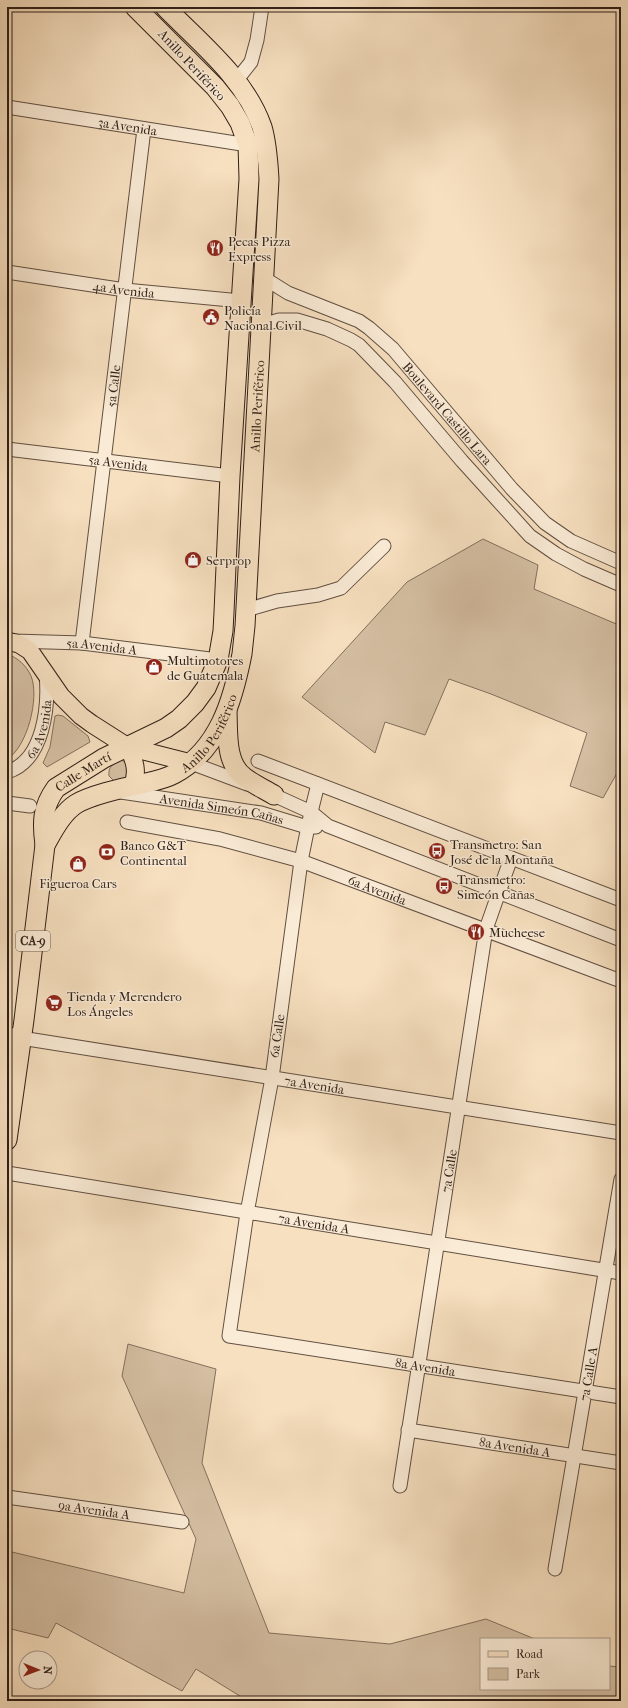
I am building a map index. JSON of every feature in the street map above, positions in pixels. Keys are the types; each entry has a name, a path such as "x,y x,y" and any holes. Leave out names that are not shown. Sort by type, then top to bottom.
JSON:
{"highway":[{"name":"Anillo Periférico","path":"125,748 166,728 184,715 206,688 218,660 223,631 230,476 249,178 248,145 237,118 230,106 215,87 135,7"},
{"name":"Anillo Periférico","path":"132,786 167,777 191,763 215,736 233,694 242,654 246,610 269,179 268,158 261,127 246,96 236,81 165,7"},
{"path":"227,709 232,760 241,774 274,795"},
{"name":"Calle Martí","path":"7,1140 14,1037 45,845 42,824 51,795 56,788 104,758 125,748"},
{"path":"104,758 98,768 99,779 105,787 114,790"},
{"name":"Calle Martí","path":"45,845 64,815 76,804 114,790 132,786"}],"main road":[{"name":"6a Avenida","path":"8,641 25,647 30,651 61,696 80,716 125,748 191,763"},
{"path":"125,748 136,771 135,780 132,786"}],"street":[{"path":"236,81 251,62 257,40 262,7"},
{"name":"3a Avenida","path":"7,107 248,145"},
{"name":"5a Calle","path":"82,642 144,129"},
{"name":"4a Avenida","path":"7,272 125,290 241,301"},
{"name":"Boulevard Castillo Lara","path":"264,278 288,293 359,321 369,328 393,349 512,489 545,523 571,541 621,563"},
{"name":"Boulevard Castillo Lara","path":"262,325 279,320 297,320 328,329 359,345 395,382 462,461 530,536 556,554 584,569 621,585"},
{"name":"5a Avenida","path":"7,449 230,476"},
{"path":"530,536 545,523"},
{"path":"246,610 277,601 318,595 341,588 384,546"},
{"name":"5a Avenida A","path":"8,641 82,642 218,660"},
{"name":"6a Avenida","path":"7,772 21,765 27,759 40,734 47,701 46,674"},
{"path":"256,784 260,762 621,900"},
{"name":"Avenida Simeón Cañas","path":"191,763 274,795 311,812 328,826 621,940"},
{"name":"6a Calle","path":"229,1336 247,1212 272,1078 301,861 318,784"},
{"name":"Avenida Simeón Cañas","path":"114,790 261,813 308,827 328,826"},
{"path":"7,803 30,806"},
{"name":"6a Avenida","path":"127,822 220,839 301,861 486,929 621,981"},
{"name":"7a Calle","path":"400,1486 486,929 511,858"},
{"name":"7a Avenida","path":"14,1037 621,1133"},
{"name":"7a Avenida A","path":"7,1174 621,1274"},
{"name":"7a Calle A","path":"555,1569 621,1179"},
{"name":"8a Avenida","path":"229,1336 621,1398"},
{"name":"8a Avenida A","path":"408,1430 621,1463"},
{"name":"9a Avenida A","path":"7,1497 182,1522"}],"green space":[{"path":"483,539 538,565 534,589 621,626 621,766 603,798 570,786 587,733 491,694 449,679 425,735 385,722 375,753 302,697 407,582"},
{"path":"7,654 21,662 27,668 31,676 34,696 33,709 26,733 14,753 7,759"},
{"path":"55,716 63,716 88,736 90,742 47,767 43,763 50,747"},
{"path":"121,760 128,763 130,777 114,781 109,776 109,770 113,764"},
{"path":"128,1344 216,1369 202,1463 269,1633 390,1644 486,1619 533,1638 480,1638 480,1690 610,1690 610,1666 621,1667 621,1701 248,1701 196,1669 182,1691 56,1623 48,1638 7,1628 7,1583 12,1552 184,1593 196,1539 122,1376"}],"place":[{"name":"Pecas Pizza Express","path":"215,248"},
{"name":"Policía Nacional Civil","path":"211,317"},
{"name":"Serprop","path":"193,560"},
{"name":"Multimotores de Guatemala","path":"154,667"},
{"name":"Transmetro: San José de la Montaña","path":"437,851"},
{"name":"Banco G&T Continental","path":"107,852"},
{"name":"Figueroa Cars","path":"78,864"},
{"name":"Transmetro: Simeón Cañas","path":"444,886"},
{"name":"Mucheese","path":"476,932"},
{"name":"Tienda y Merendero Los Ángeles","path":"54,1003"}]}
